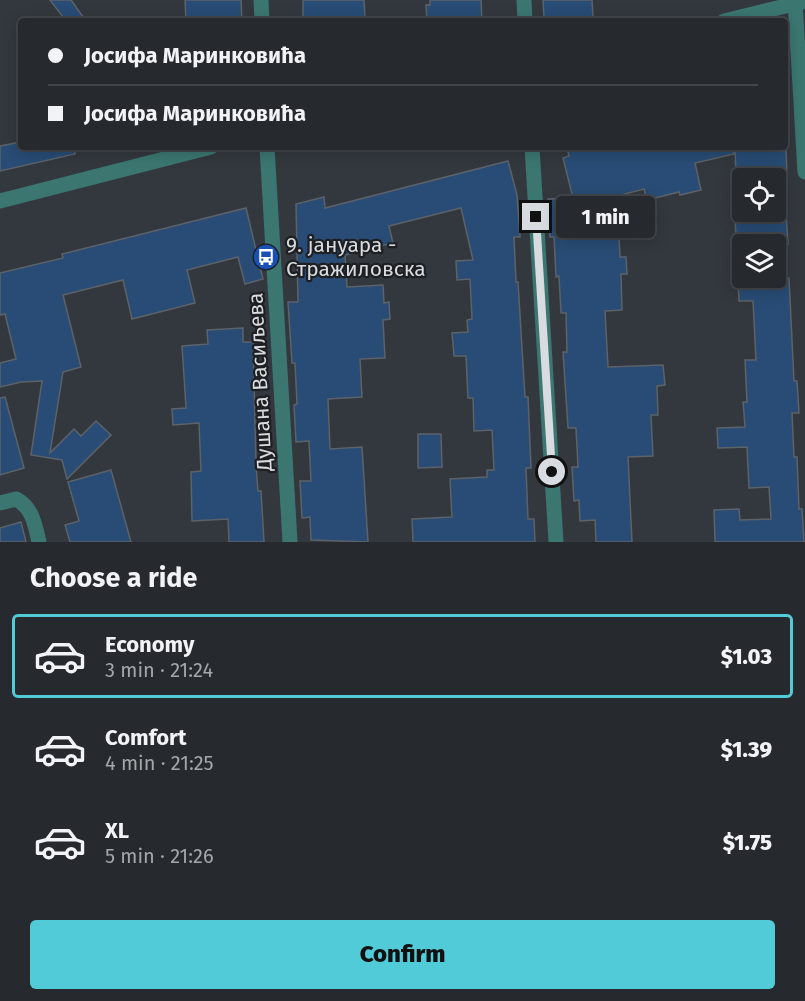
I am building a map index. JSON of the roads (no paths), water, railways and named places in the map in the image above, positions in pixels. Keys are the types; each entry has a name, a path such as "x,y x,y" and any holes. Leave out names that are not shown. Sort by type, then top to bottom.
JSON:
{"street":[{"path":"261,0 262,18"},
{"path":"524,0 525,18"},
{"path":"736,18 798,2 805,172"},
{"path":"0,201 199,150"},
{"name":"Душана Васиљева","path":"267,150 290,542"},
{"path":"532,150 556,542"},
{"path":"0,503 16,499 24,503 32,514 39,542"}],"place":[{"name":"9. јануара - Стражиловска","path":"266,257"}]}
